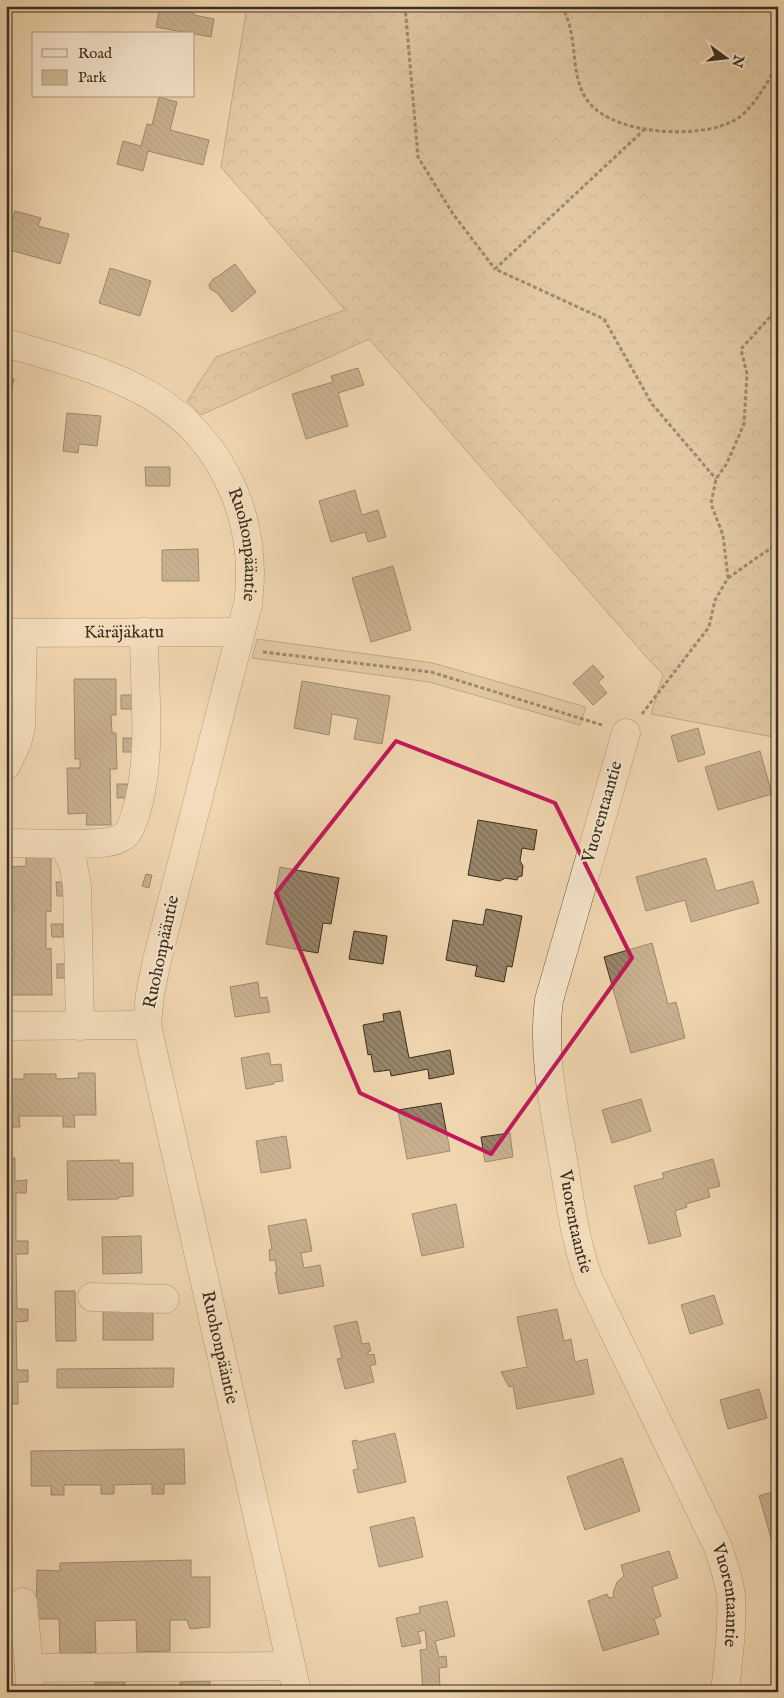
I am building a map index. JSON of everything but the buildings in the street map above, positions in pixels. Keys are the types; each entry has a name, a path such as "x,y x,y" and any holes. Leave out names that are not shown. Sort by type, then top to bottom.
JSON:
{"street":[{"name":"Ruohonpääntie","path":"6,343 75,364 126,383 148,394 176,412 200,435 211,450 238,501 248,536 251,567 250,587 240,640 157,960 146,1025 294,1679"},
{"name":"Käräjäkatu","path":"14,633 144,632 240,640"},
{"path":"6,843 64,844 115,841 125,836 132,825 142,789 146,760 144,632"},
{"path":"6,766 17,743 21,728 14,633"},
{"name":"Vuorentaantie","path":"626,733 549,1000 546,1022 546,1045 553,1103 580,1256 592,1288 718,1547 724,1566 732,1612 725,1692"},
{"path":"64,844 74,869 77,885 80,1026"},
{"path":"6,1026 146,1025"},
{"path":"92,1297 165,1300"},
{"path":"23,1602 29,1680 294,1679"}],"path":[{"path":"406,6 418,157 453,214 495,269 604,319 652,404 716,479"},
{"path":"561,6 568,16 578,82 585,98 596,110 605,116 645,129 675,133 710,130 733,122 748,111 778,66"},
{"path":"495,269 645,129"},
{"path":"728,578 723,535 711,504 716,479 727,463 744,424 747,374 741,349 769,318 778,304"},
{"path":"240,640 431,672 626,733 651,704 709,627 715,600 728,578 778,543"}],"highlighted area":[{"path":"396,741 555,803 632,958 491,1154 360,1093 276,893"}],"green space":[{"path":"247,6 778,6 778,738 651,714 663,674 369,339 201,415 187,401 216,357 345,310 221,167"},
{"path":"257,639 433,663 586,707 580,725 429,682 252,658"}]}
